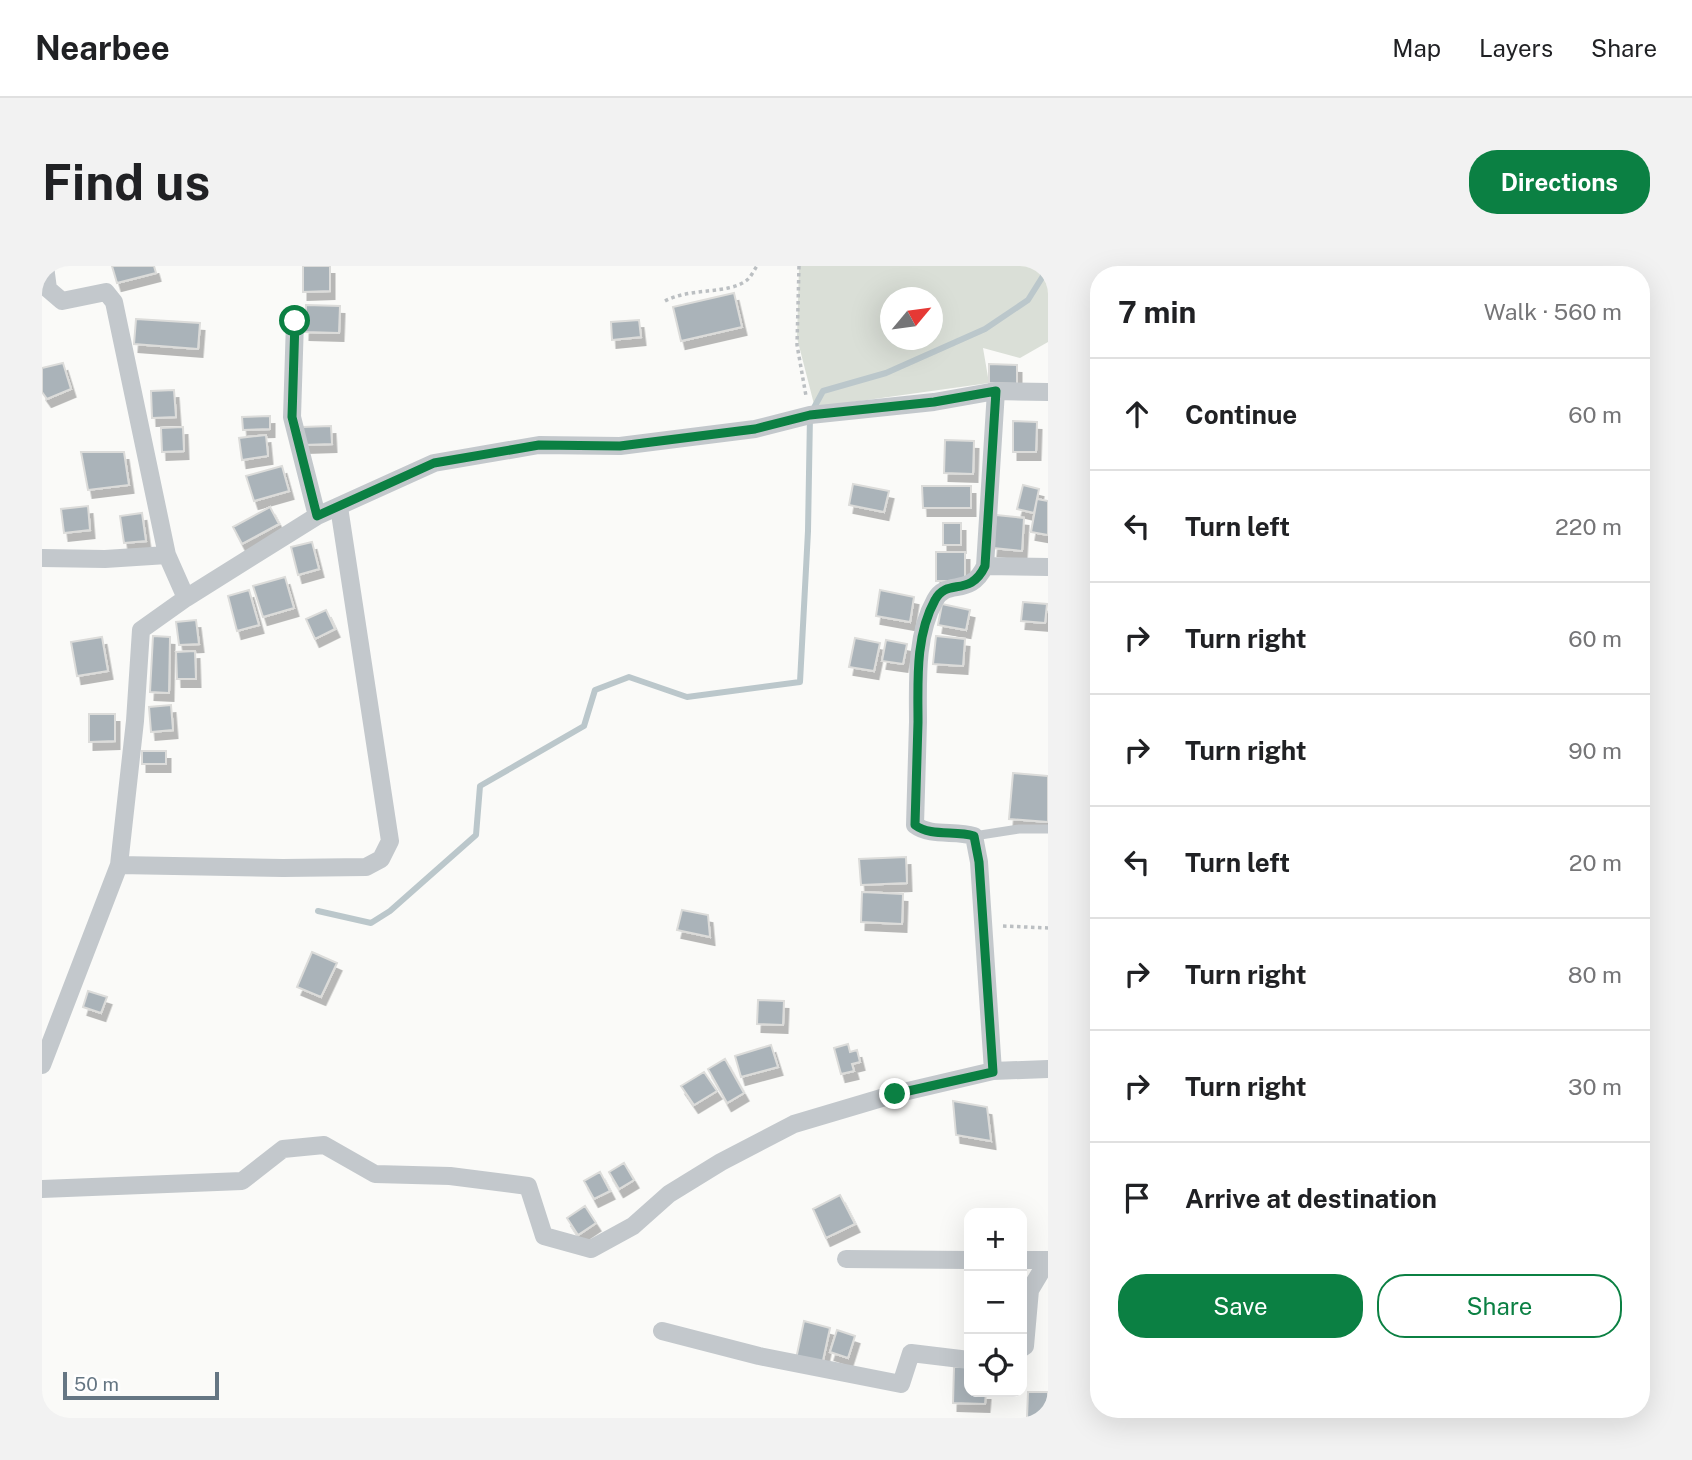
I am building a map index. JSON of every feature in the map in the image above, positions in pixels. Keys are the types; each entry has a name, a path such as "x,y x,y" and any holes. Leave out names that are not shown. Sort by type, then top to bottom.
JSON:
{"street":[{"path":"46,266 48,289 62,301 106,292 114,302 167,555 186,598"},
{"path":"295,321 292,417 317,516"},
{"path":"993,1072 979,862 974,836 961,832 934,832 915,825 919,650 933,604 939,594 950,588 972,584 980,577 985,566 996,391"},
{"path":"42,1065 119,865 135,721 141,629 186,598 317,516 434,463 539,445 620,446 742,431 810,415 934,402 996,391 1048,392"},
{"path":"119,865 366,867 382,859 390,841 339,507"},
{"path":"42,558 105,559 167,555"},
{"path":"985,566 1048,567"},
{"path":"42,1189 242,1181 283,1149 324,1145 375,1174 450,1176 527,1186 544,1236 591,1249 633,1226 668,1194 794,1124 895,1094 993,1072 1048,1069"},
{"path":"846,1259 964,1260"},
{"path":"1027,1260 1048,1260"},
{"path":"1026,1334 1030,1290 1048,1260"},
{"path":"662,1331 759,1356 901,1384 911,1353 964,1359"}],"lane":[{"path":"974,836 1019,828 1048,829"}],"path":[{"path":"665,301 677,294 737,285 748,279 757,266"},
{"path":"799,266 797,345 810,415"},
{"path":"983,926 1048,928"}],"shaded area":[{"path":"799,266 1048,266 1048,342 1020,358 983,348 989,383 831,405 816,412 797,338"}],"building":[{"path":"112,266 154,266 156,273 117,283"},
{"path":"303,266 330,266 330,291 303,292"},
{"path":"734,293 742,327 681,341 673,307"},
{"path":"306,305 340,306 339,333 305,332"},
{"path":"136,319 200,323 198,349 134,344"},
{"path":"639,320 641,337 612,340 611,322"},
{"path":"63,363 71,389 47,399 42,392 42,368"},
{"path":"989,364 1017,365 1017,384 989,383"},
{"path":"174,390 176,417 152,418 151,391"},
{"path":"270,416 270,429 243,430 242,417"},
{"path":"1013,421 1037,422 1036,452 1013,452"},
{"path":"331,426 332,444 303,445 302,427"},
{"path":"183,427 184,451 162,452 161,428"},
{"path":"266,435 268,456 242,460 239,438"},
{"path":"945,440 974,441 973,474 944,473"},
{"path":"81,452 124,452 129,485 88,490"},
{"path":"282,466 289,491 254,501 246,476"},
{"path":"853,484 889,491 884,512 849,505"},
{"path":"1023,485 1039,489 1034,513 1017,509"},
{"path":"922,486 971,486 971,508 923,508"},
{"path":"1037,499 1048,501 1048,535 1031,532"},
{"path":"88,506 90,530 64,533 61,509"},
{"path":"270,507 279,524 242,544 233,527"},
{"path":"142,513 146,541 124,543 120,516"},
{"path":"996,515 1024,518 1022,551 993,548"},
{"path":"943,523 961,523 961,545 943,545"},
{"path":"312,542 319,569 298,575 291,547"},
{"path":"936,552 965,552 965,581 936,581"},
{"path":"285,577 294,608 263,617 253,586"},
{"path":"249,590 259,625 237,631 228,596"},
{"path":"880,590 914,597 910,622 876,616"},
{"path":"1023,602 1047,604 1045,623 1021,621"},
{"path":"942,604 970,610 966,630 938,625"},
{"path":"326,610 335,629 315,639 306,619"},
{"path":"196,620 199,644 179,645 176,622"},
{"path":"153,636 170,637 169,693 150,692"},
{"path":"936,636 965,639 963,666 933,664"},
{"path":"102,637 108,671 77,676 71,642"},
{"path":"855,638 880,643 874,671 849,667"},
{"path":"886,640 907,644 903,664 882,661"},
{"path":"195,651 196,679 177,679 176,652"},
{"path":"171,705 173,730 151,732 149,707"},
{"path":"89,714 115,714 115,741 89,742"},
{"path":"142,751 166,751 166,764 142,764"},
{"path":"1013,773 1048,776 1048,822 1009,819"},
{"path":"906,857 907,883 861,885 859,859"},
{"path":"862,892 903,894 902,924 861,922"},
{"path":"682,910 708,915 710,937 677,930"},
{"path":"312,952 337,963 321,997 297,987"},
{"path":"88,991 107,997 101,1013 83,1007"},
{"path":"758,1000 784,1001 783,1025 757,1024"},
{"path":"848,1044 850,1052 857,1050 860,1062 852,1064 854,1071 841,1074 834,1048"},
{"path":"771,1045 778,1067 741,1077 735,1056"},
{"path":"725,1059 744,1093 727,1103 708,1069"},
{"path":"704,1072 717,1091 694,1105 681,1086"},
{"path":"953,1101 987,1107 991,1141 956,1135"},
{"path":"624,1163 634,1180 619,1189 609,1172"},
{"path":"600,1172 610,1191 594,1199 584,1181"},
{"path":"840,1195 855,1224 826,1238 813,1209"},
{"path":"585,1206 596,1223 578,1235 567,1218"},
{"path":"804,1321 830,1328 822,1365 796,1359"},
{"path":"837,1330 855,1336 848,1358 830,1352"},
{"path":"954,1367 964,1367 964,1397 986,1397 985,1404 953,1403"},
{"path":"1028,1392 1048,1392 1048,1418 1027,1418"}],"waterway":[{"path":"318,911 371,923 390,911 476,835 480,786 584,726 595,690 629,677 687,697 800,682 808,531 810,415 823,391 886,373 985,329 1028,300 1048,268"}],"route":[{"path":"295,321 292,417 317,516 434,463 539,445 620,446 755,429 810,415 934,402 996,391 985,566 980,577 972,584 950,588 939,594 933,604 919,650 915,825 934,832 961,832 974,836 979,862 993,1072 895,1094"}]}
